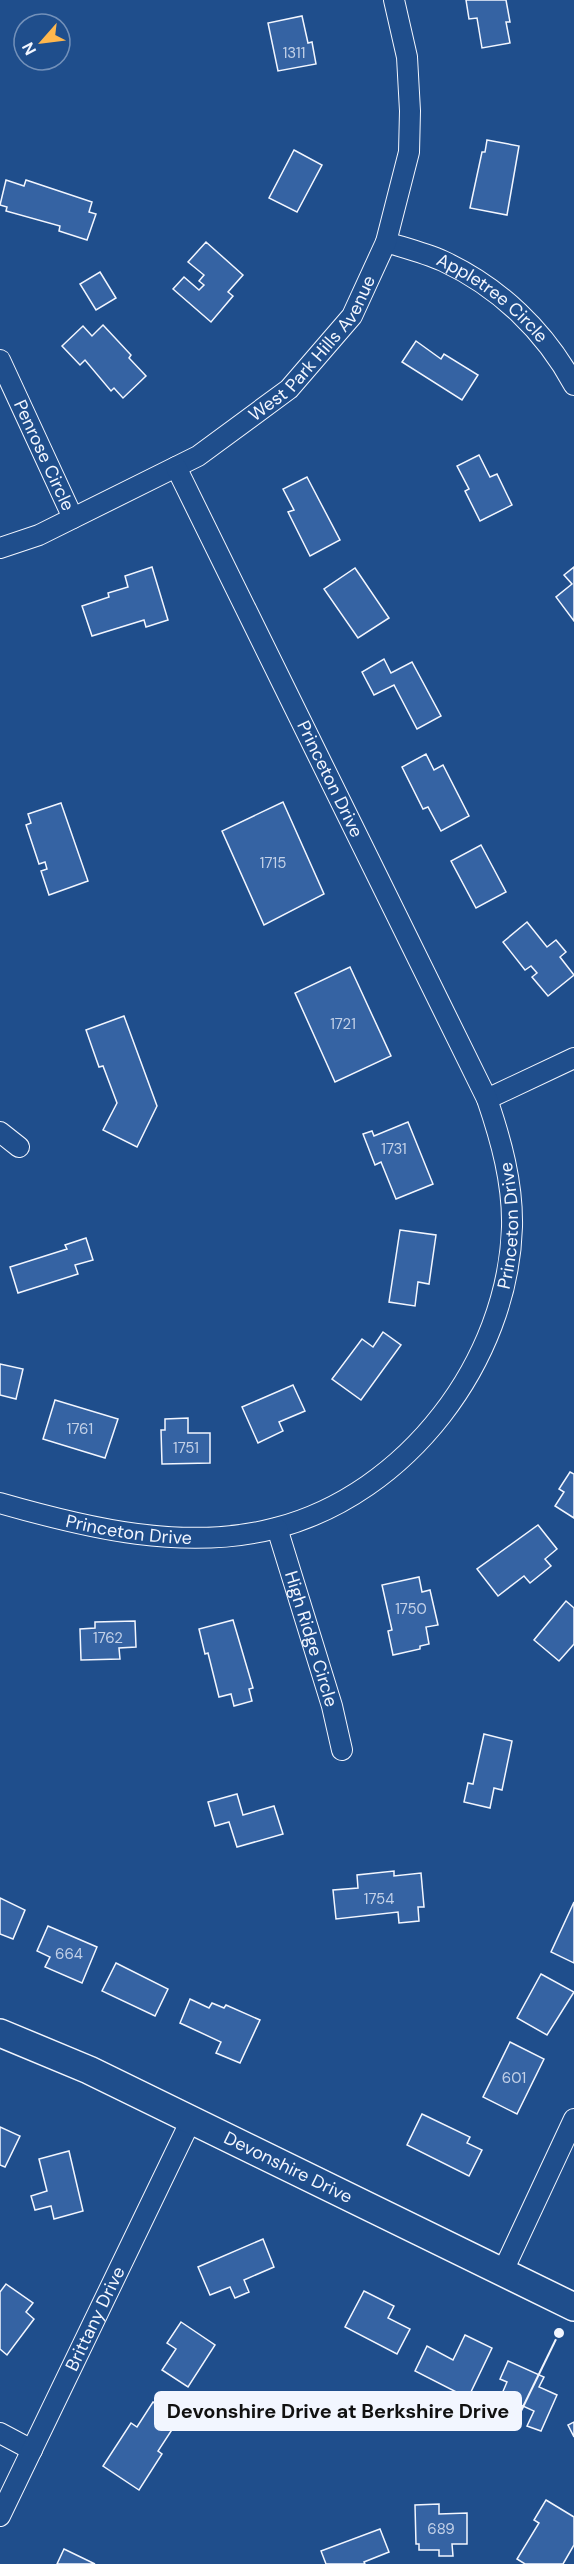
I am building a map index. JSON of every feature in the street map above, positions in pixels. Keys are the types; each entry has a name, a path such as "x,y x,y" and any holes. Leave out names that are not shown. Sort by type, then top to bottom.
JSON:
{"street":[{"name":"West Park Hills Avenue","path":"0,548 39,535 198,456 289,389 352,316 386,242 409,152 411,111 407,57 394,0"},
{"name":"Appletree Circle","path":"386,242 442,261 491,287 527,320 560,358 574,385"},
{"name":"Penrose Circle","path":"0,360 73,518"},
{"name":"Princeton Drive","path":"0,1503 34,1513 138,1534 178,1537 238,1535 277,1528 330,1508 360,1491 388,1469 437,1421 474,1368 502,1294 510,1252 512,1225 510,1184 500,1138 487,1099 176,467"},
{"path":"487,1099 574,1058"},
{"path":"0,1132 19,1147"},
{"name":"High Ridge Circle","path":"277,1528 332,1706 342,1750"},
{"name":"Devonshire Drive","path":"0,2033 89,2070 574,2307"},
{"path":"503,2271 574,2119"},
{"name":"Brittany Drive","path":"0,2516 191,2120"},
{"path":"0,2433 32,2450"}],"building":[{"path":"466,0 506,0 510,22 506,22 510,43 482,48 477,18 469,19"},
{"path":"302,16 308,43 312,42 316,64 278,71 268,23"},
{"path":"487,140 519,146 507,215 470,208 482,152 485,152"},
{"path":"294,150 322,165 297,212 269,198"},
{"path":"6,180 24,186 26,180 92,202 89,212 96,214 87,240 59,231 60,226 6,211 7,207 0,205"},
{"path":"206,242 243,275 228,292 233,296 211,322 173,289 184,277 199,290 204,285 199,281 204,275 188,262"},
{"path":"100,272 116,298 96,310 80,284"},
{"path":"103,325 131,355 129,358 146,376 123,398 114,388 111,391 85,360 80,365 62,346 83,326 92,336"},
{"path":"416,341 441,359 444,354 478,375 462,400 402,362"},
{"path":"479,455 490,477 497,474 512,505 480,521 465,491 469,489 457,466"},
{"path":"307,477 340,540 310,556 288,512 294,510 283,489"},
{"path":"152,567 168,620 146,627 144,620 92,636 82,606 109,597 108,593 128,587 125,576"},
{"path":"574,567 574,621 556,597 572,584 564,575"},
{"path":"355,568 389,618 358,638 324,589"},
{"path":"384,659 391,673 412,662 441,716 417,729 394,685 374,695 362,672"},
{"path":"426,754 434,770 443,765 469,816 441,831 428,807 423,809 402,767"},
{"path":"283,802 324,894 264,925 222,831"},
{"path":"61,803 88,881 49,895 41,871 47,869 45,862 39,864 26,825 31,823 28,814"},
{"path":"481,845 506,892 476,908 451,861"},
{"path":"527,922 547,947 556,940 566,952 560,957 574,975 548,996 532,977 537,973 531,966 525,970 503,942"},
{"path":"350,967 391,1056 335,1082 295,993"},
{"path":"124,1016 157,1106 137,1147 103,1130 117,1103 103,1066 99,1067 86,1030"},
{"path":"408,1122 433,1184 396,1199 381,1162 375,1165 363,1134 372,1131 374,1136"},
{"path":"400,1230 436,1235 429,1284 418,1282 415,1306 389,1302"},
{"path":"86,1238 93,1260 75,1265 78,1274 18,1293 10,1267 67,1249 65,1245"},
{"path":"383,1332 401,1345 361,1400 332,1379 362,1339 373,1347"},
{"path":"0,1364 23,1369 16,1399 0,1395"},
{"path":"293,1385 305,1411 279,1422 283,1431 258,1443 242,1407"},
{"path":"55,1400 118,1419 105,1458 43,1439"},
{"path":"188,1418 188,1433 210,1433 210,1463 162,1464 161,1430 165,1430 165,1419"},
{"path":"570,1472 574,1474 574,1518 555,1506 564,1492 559,1489"},
{"path":"538,1525 557,1549 545,1559 551,1566 530,1583 524,1576 498,1596 477,1569"},
{"path":"419,1577 422,1592 430,1590 438,1625 426,1627 429,1644 420,1646 420,1649 393,1655 388,1631 392,1630 382,1585"},
{"path":"566,1601 574,1608 574,1644 559,1661 534,1640"},
{"path":"233,1620 253,1688 249,1689 252,1701 234,1706 231,1694 219,1697 208,1653 205,1654 199,1629"},
{"path":"135,1621 136,1647 119,1648 120,1659 81,1660 80,1629 95,1628 95,1622"},
{"path":"484,1734 512,1741 502,1790 494,1788 490,1808 464,1802 468,1783 473,1784"},
{"path":"237,1794 243,1815 274,1806 283,1834 237,1847 229,1822 215,1826 208,1802"},
{"path":"394,1871 394,1876 421,1873 424,1907 418,1907 419,1921 399,1923 398,1912 336,1919 333,1890 358,1888 357,1875"},
{"path":"0,1898 25,1910 13,1939 0,1934"},
{"path":"574,1902 574,1963 551,1952"},
{"path":"48,1926 97,1947 82,1983 45,1967 50,1957 37,1951"},
{"path":"116,1963 168,1989 155,2016 102,1991"},
{"path":"541,1974 574,1992 547,2035 517,2018"},
{"path":"190,1999 209,2008 212,2003 224,2008 226,2005 260,2020 240,2063 216,2053 221,2042 180,2023"},
{"path":"510,2042 544,2059 517,2114 483,2097"},
{"path":"422,2114 470,2137 467,2143 482,2150 469,2176 407,2145"},
{"path":"0,2127 20,2136 5,2167 0,2165"},
{"path":"69,2151 83,2211 54,2219 51,2206 35,2210 31,2196 47,2191 39,2159"},
{"path":"263,2239 274,2267 244,2280 249,2292 235,2298 230,2287 210,2295 198,2267"},
{"path":"6,2284 33,2303 26,2312 34,2319 7,2355 0,2349 0,2292"},
{"path":"364,2291 394,2306 388,2318 410,2329 397,2354 345,2327"},
{"path":"181,2322 215,2345 188,2387 162,2370 176,2349 167,2343"},
{"path":"465,2335 492,2348 468,2398 415,2371 427,2346 453,2360"},
{"path":"508,2361 544,2377 539,2387 557,2395 541,2431 527,2426 534,2411 501,2396 507,2382 500,2379"},
{"path":"153,2402 179,2419 158,2451 162,2454 139,2490 103,2466 131,2423 137,2427"},
{"path":"574,2422 574,2437 568,2425"},
{"path":"546,2500 574,2517 574,2545 563,2564 525,2564 517,2559 539,2523 534,2520"},
{"path":"439,2504 439,2514 467,2513 467,2544 452,2544 453,2556 439,2556 439,2550 419,2550 419,2544 416,2544 415,2505"},
{"path":"380,2529 389,2552 364,2562 365,2564 326,2564 321,2551"},
{"path":"64,2549 95,2564 57,2564"}],"place":[{"name":"Devonshire Drive at Berkshire Drive","path":"559,2333"}]}
